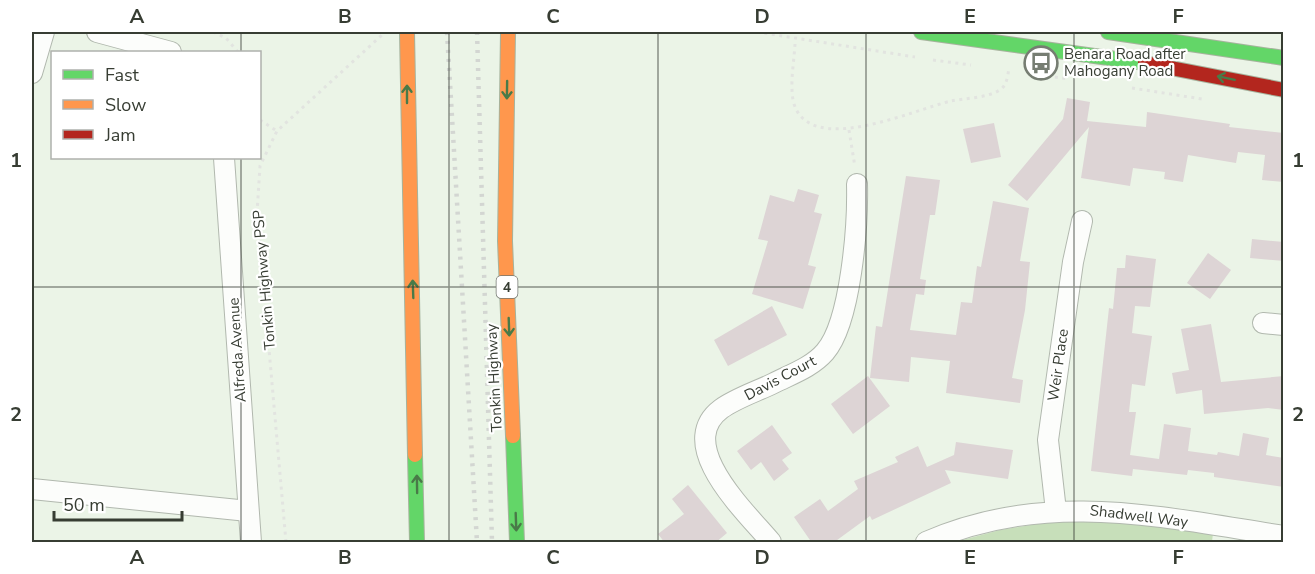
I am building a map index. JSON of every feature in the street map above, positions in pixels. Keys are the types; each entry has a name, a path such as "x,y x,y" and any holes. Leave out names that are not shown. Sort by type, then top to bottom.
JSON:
{"main road":[{"path":"407,32 417,543"},
{"name":"Tonkin Highway","path":"508,32 505,241 517,543"},
{"path":"921,32 1177,68 1284,90"},
{"path":"988,32 1023,45"},
{"path":"1108,32 1284,58"},
{"path":"1076,39 1140,52 1177,68"}],"street":[{"path":"32,73 44,32"},
{"path":"97,32 167,51"},
{"name":"Alfreda Avenue","path":"224,159 251,543"},
{"name":"Davis Court","path":"771,543 712,469 705,451 706,435 720,409 815,363 833,342 848,288 858,214 857,184"},
{"name":"Weir Place","path":"1056,511 1048,440 1073,262 1082,221"},
{"path":"1263,323 1284,325"},
{"path":"32,489 248,511"},
{"name":"Shadwell Way","path":"926,543 995,521 1056,511 1121,511 1284,536"}],"path":[{"path":"213,32 226,38 237,51"},
{"name":"Tonkin Highway PSP","path":"286,543 257,213 260,166 277,131 385,32"},
{"path":"795,44 794,102 802,116 816,127 849,129 945,103 997,92 1004,85 1009,69"},
{"path":"261,121 277,131"},
{"path":"849,129 857,184"}],"green space":[{"path":"1061,520 1124,520 1213,533 1212,542 955,542 1000,530"}],"building":[{"path":"1067,98 1090,102 1087,121 1146,127 1147,112 1230,124 1229,127 1284,133 1284,182 1262,180 1265,155 1238,152 1236,163 1188,155 1183,182 1164,179 1165,172 1133,168 1130,186 1081,178 1089,127 1027,201 1008,185 1063,119"},
{"path":"994,123 1001,157 971,163 963,129"},
{"path":"906,176 940,180 935,215 930,215 920,279 926,280 924,295 916,294 910,330 956,335 961,302 972,303 977,266 981,267 993,201 1029,208 1020,261 1030,262 1025,310 1012,378 1023,380 1020,403 946,393 950,361 911,357 909,382 870,378 876,326 882,327"},
{"path":"798,189 819,195 814,212 822,214 808,265 816,267 803,309 752,294 768,241 758,239 770,195 794,202"},
{"path":"1252,239 1284,242 1284,261 1250,258"},
{"path":"1208,253 1231,270 1210,299 1187,283"},
{"path":"1126,255 1156,259 1150,307 1135,306 1132,333 1152,336 1145,386 1132,384 1129,412 1136,412 1130,455 1159,459 1164,424 1191,428 1188,451 1217,455 1218,452 1239,456 1243,433 1269,438 1266,455 1284,458 1284,487 1214,477 1214,473 1188,470 1187,475 1133,469 1132,476 1091,471 1109,308 1113,309 1117,268 1125,268"},
{"path":"772,306 787,335 728,366 714,340"},
{"path":"1211,324 1221,382 1284,376 1284,410 1268,408 1204,414 1202,390 1176,394 1172,373 1189,370 1181,329"},
{"path":"868,376 890,406 853,434 831,404"},
{"path":"772,425 792,453 782,460 789,469 774,481 761,462 751,470 737,451"},
{"path":"956,442 1013,450 1008,479 945,470 951,483 872,520 870,516 833,543 812,543 794,517 820,499 828,511 858,489 854,481 898,462 895,457 918,446 927,467 954,455"},
{"path":"688,485 727,533 715,543 665,543 658,534 684,514 672,499"}],"railway":[{"path":"447,32 477,542"},
{"path":"477,32 492,542"}],"traffic: fast":[{"path":"921,32 1145,63"},
{"path":"1108,32 1284,58"},
{"path":"513,436 517,542"},
{"path":"415,455 417,542"}],"traffic: slow":[{"path":"407,32 415,455"},
{"path":"508,32 505,241 513,436"}],"traffic: jam":[{"path":"1145,63 1284,90"}],"place":[{"name":"Benara Road after Mahogany Road","path":"1041,63"}]}
